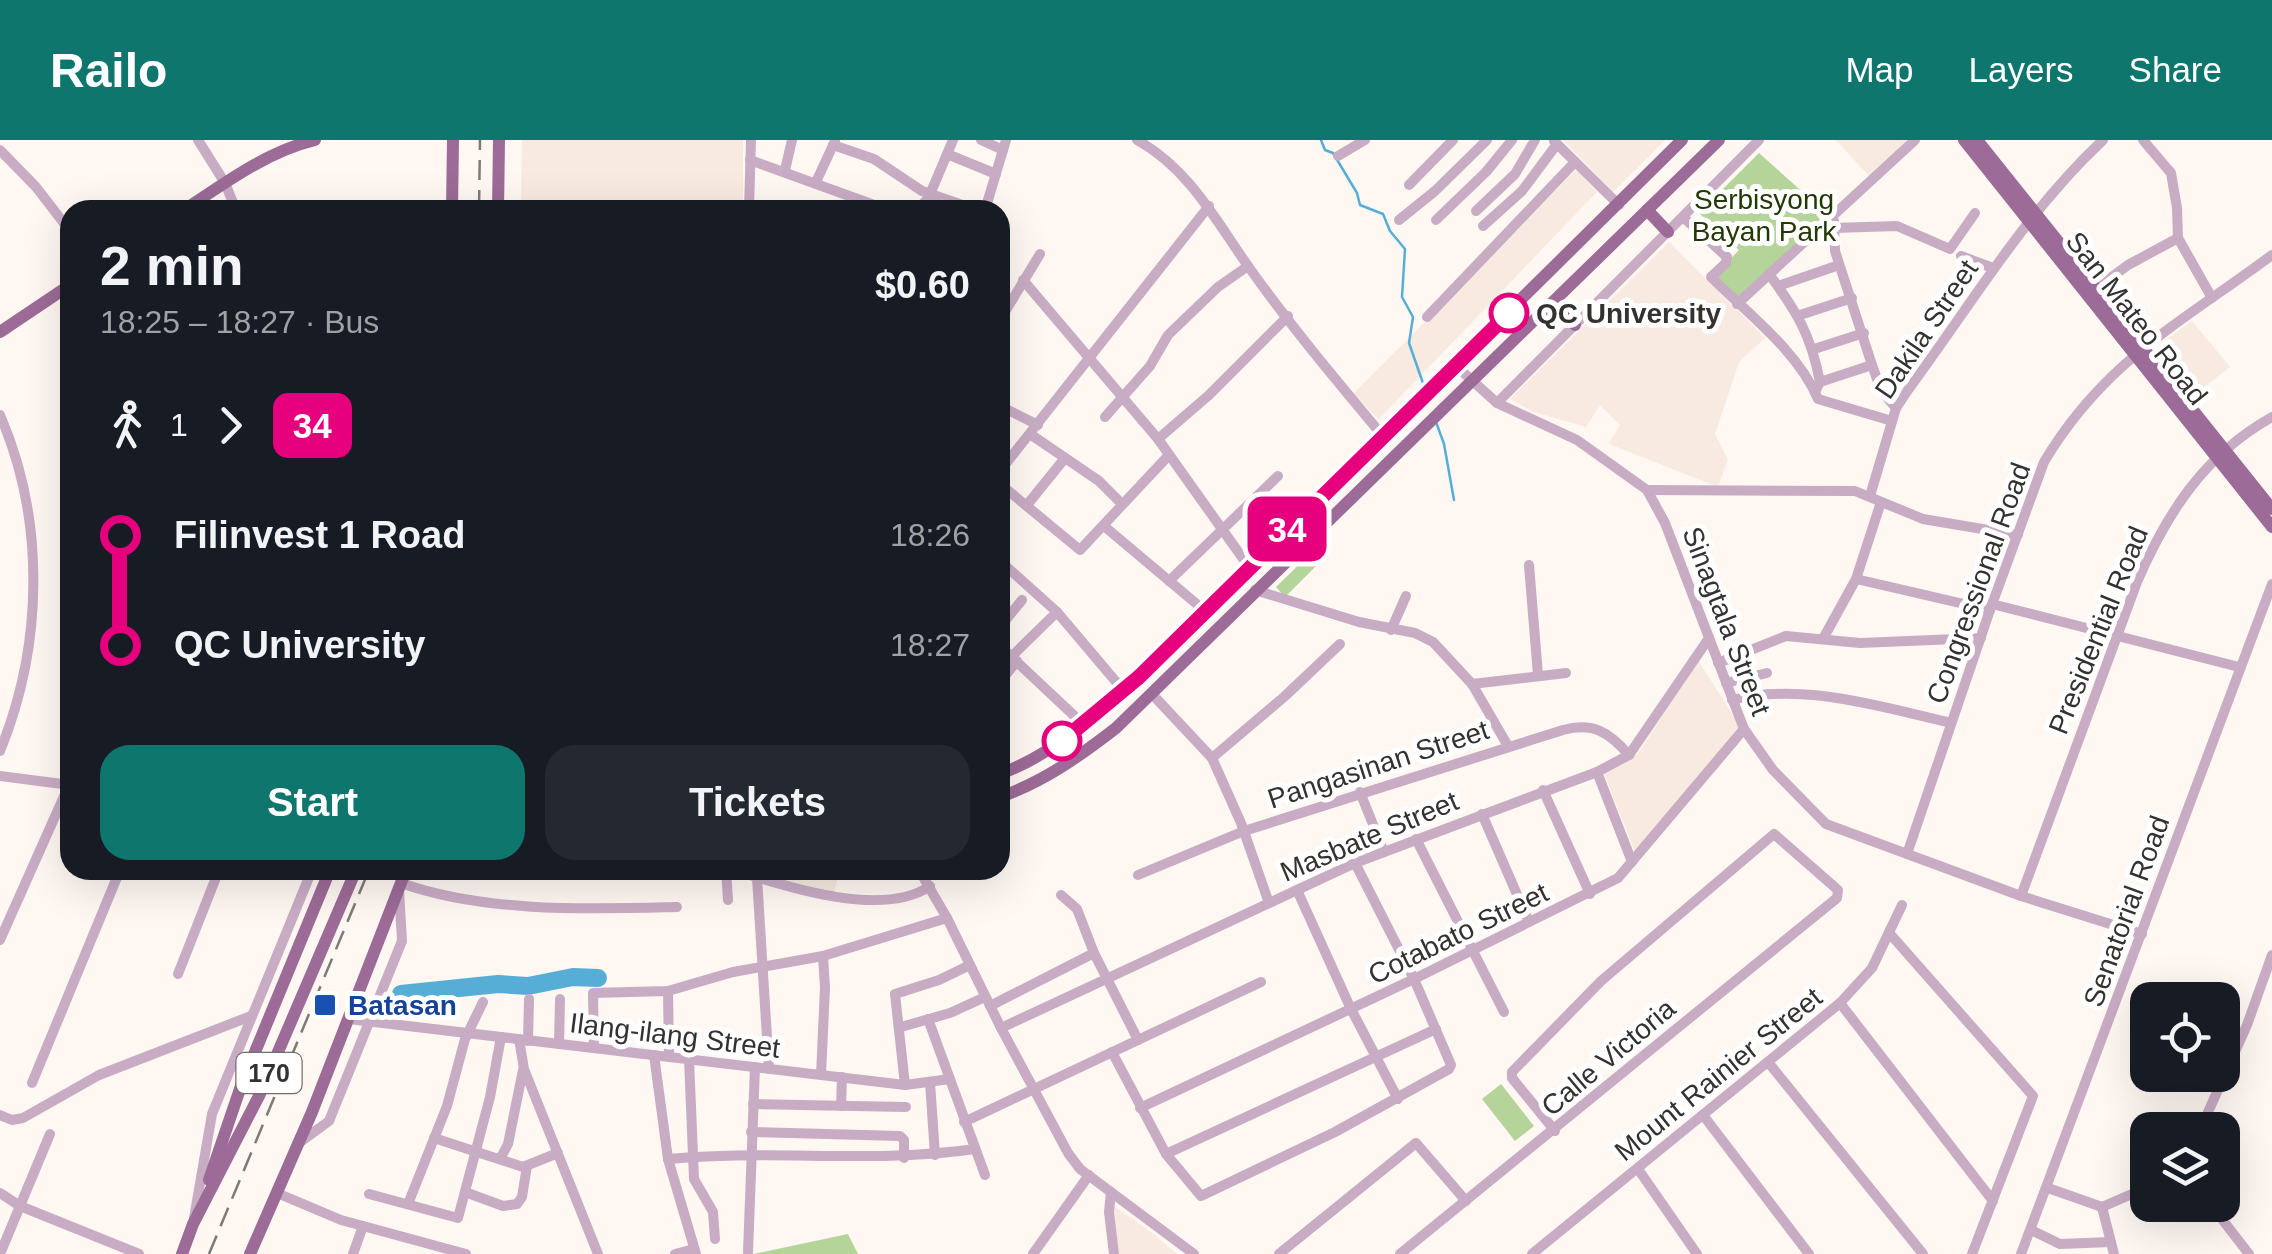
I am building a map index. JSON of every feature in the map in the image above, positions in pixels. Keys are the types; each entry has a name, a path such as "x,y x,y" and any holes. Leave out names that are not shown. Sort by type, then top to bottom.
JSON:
{"main road":[{"path":"199,200 290,146 315,140"},
{"path":"452,200 453,140"},
{"path":"498,140 498,200"},
{"path":"1010,770 1084,725 1123,690 1682,140"},
{"path":"1010,792 1074,759 1116,728 1718,140"},
{"name":"San Mateo Road","path":"1964,140 2097,288 2139,350"},
{"name":"San Mateo Road","path":"1977,140 2032,217 2222,455 2272,527"},
{"path":"1630,194 1634,204 1630,228"},
{"path":"1647,210 1668,232"},
{"path":"0,332 60,292"},
{"path":"1552,304 1575,325"},
{"name":"San Mateo Road","path":"2222,455 2272,508"},
{"path":"193,1224 240,1086 326,880"},
{"name":"170","path":"182,1254 193,1224 260,1094 352,880"},
{"name":"170","path":"250,1254 349,1019 402,880"}],"street":[{"path":"198,140 232,200"},
{"path":"749,200 751,140"},
{"path":"785,170 792,140"},
{"path":"925,200 953,140"},
{"path":"981,140 1005,145 988,200"},
{"path":"1137,140 1176,169 1209,206 1248,266 1382,435"},
{"path":"1338,156 1365,140"},
{"path":"1409,185 1453,140"},
{"path":"1399,220 1487,140"},
{"path":"1476,211 1515,174 1535,140"},
{"path":"1497,403 1759,140"},
{"path":"1737,304 1832,222 1915,140"},
{"name":"Dakila Street","path":"1824,637 1856,578 1896,408 2032,217 2070,171 2103,140"},
{"path":"2143,140 2171,173 2178,208 2178,238 2212,298"},
{"path":"1483,226 1522,191 1555,142 1618,205"},
{"path":"816,182 834,143 874,159 930,194 947,200"},
{"path":"1436,220 1508,145"},
{"path":"0,150 60,218"},
{"path":"948,154 996,174"},
{"path":"750,160 862,200"},
{"path":"1427,317 1576,162"},
{"path":"1010,459 1209,206"},
{"path":"1832,222 1897,226 1950,249 1975,213"},
{"path":"1683,217 1727,257 1711,277 1818,387"},
{"path":"1832,222 1840,265 1872,365 1882,390 1896,408"},
{"path":"2097,288 2128,264 2178,238"},
{"path":"1010,303 1040,254"},
{"name":"Congressional Road","path":"1907,854 2044,462 2092,393 2139,350 2272,254"},
{"path":"1962,256 1993,268"},
{"path":"1778,286 1840,265"},
{"path":"1105,416 1150,366 1168,335 1218,286 1248,266"},
{"path":"1769,274 1800,315 1814,349 1818,399 1892,421"},
{"path":"1024,280 1158,438 1249,567"},
{"path":"1800,315 1852,298"},
{"path":"1158,438 1288,316"},
{"path":"1814,349 1864,333"},
{"path":"1818,387 1872,365"},
{"name":"Sinagtala Street","path":"1456,366 1497,403 1576,440 1647,490 1664,523 1744,729 1786,784 1826,824 2022,896 2142,934"},
{"path":"1010,413 1122,504"},
{"path":"0,416 24,496 33,585 24,673 0,751"},
{"name":"Presidential Road","path":"2022,896 2116,636 2158,534 2177,502 2222,455 2272,417"},
{"path":"1010,492 1080,550 1169,454"},
{"path":"1027,505 1066,458"},
{"path":"1169,581 1278,476"},
{"path":"1647,490 1854,491 1922,519 2018,535"},
{"path":"1104,526 1206,611"},
{"path":"1529,564 1538,675"},
{"path":"1010,570 1056,612 1123,690"},
{"path":"1856,578 2239,667"},
{"name":"Senatorial Road","path":"2021,1254 2272,584"},
{"path":"1256,590 1433,642 1472,684 1508,746"},
{"path":"1392,630 1406,596"},
{"path":"1010,615 1022,600"},
{"path":"1010,666 1056,612"},
{"path":"1718,663 1786,636 1860,642 1981,638"},
{"name":"Masbate Street","path":"1000,1028 1356,863 1597,772 1630,755 1709,638"},
{"path":"1212,758 1340,644"},
{"path":"1010,655 1084,725"},
{"path":"1726,683 1767,673"},
{"path":"1472,684 1566,674"},
{"path":"1152,694 1212,758 1244,831 1268,903"},
{"path":"1732,700 1755,694 1794,694 1951,722"},
{"name":"Pangasinan Street","path":"1138,875 1244,831 1563,730 1589,726 1613,737 1630,755"},
{"name":"Cotabato Street","path":"1140,1108 1414,980 1618,878 1744,729"},
{"path":"1597,772 1632,862"},
{"path":"0,776 60,784"},
{"path":"1543,790 1590,894"},
{"path":"1360,792 1384,852"},
{"path":"0,940 60,807"},
{"path":"1482,814 1529,922"},
{"name":"Calle Victoria","path":"1400,1254 1555,1130 1837,898 1838,890 1776,834 1601,981 1512,1072 1512,1078 1555,1130"},
{"path":"1416,839 1504,1012"},
{"path":"1112,1052 1166,1154 1201,1196 1398,1099 1451,1065 1356,863"},
{"path":"32,1083 116,880"},
{"path":"178,974 215,880"},
{"name":"170","path":"193,1224 212,1114 308,880"},
{"path":"402,880 503,904 677,907"},
{"name":"170","path":"298,1144 328,1121 402,941 402,880"},
{"path":"728,900 729,880"},
{"path":"757,880 769,1069"},
{"path":"765,880 811,892 870,898 899,899 919,894 930,886"},
{"path":"926,880 1068,1153 1089,1175 1194,1254"},
{"path":"1297,890 1398,1099"},
{"path":"1061,895 1077,909 1094,953 1138,1040"},
{"name":"Mount Rainier Street","path":"1532,1254 1840,1003 1872,968 1902,904"},
{"path":"594,1048 592,993 668,990 822,956 947,918"},
{"path":"1890,935 2033,1096 1972,1254"},
{"path":"900,1027 988,1002 1094,953"},
{"path":"2208,1112 2247,1025 2272,955"},
{"path":"820,1075 825,988 822,956"},
{"path":"905,1085 895,994 970,965"},
{"path":"964,1122 1261,982"},
{"path":"668,990 669,1057"},
{"path":"560,998 560,1044"},
{"path":"500,1160 510,1137 524,1069 528,999"},
{"path":"408,1204 482,1002"},
{"path":"1840,1003 1994,1202"},
{"path":"0,1115 12,1120 22,1118 98,1075 252,1016"},
{"name":"Ilang-ilang Street","path":"349,1019 905,1085 950,1079"},
{"path":"928,1019 985,1175"},
{"path":"1166,1154 1436,1029"},
{"path":"369,1194 458,1218 501,1037"},
{"path":"654,1055 668,1159 695,1252 674,1254"},
{"path":"689,1059 694,1179 713,1212 715,1238"},
{"path":"1768,1062 1923,1254"},
{"path":"748,1252 754,1067"},
{"path":"524,1069 598,1254"},
{"path":"841,1106 842,1077"},
{"path":"930,1082 935,1155"},
{"path":"752,1104 906,1107"},
{"path":"1702,1115 1809,1254"},
{"path":"751,1132 900,1136 904,1140 904,1158"},
{"path":"0,1254 50,1134"},
{"path":"434,1138 527,1166 558,1153"},
{"path":"1280,1254 1416,1143 1466,1201"},
{"path":"668,1159 750,1155 904,1158 975,1149"},
{"path":"465,1192 513,1206 522,1196 527,1166"},
{"path":"1638,1170 1690,1252"},
{"path":"1033,1254 1089,1175"},
{"path":"2048,1188 2102,1206 2130,1195"},
{"path":"0,1192 20,1206 139,1254"},
{"path":"1112,1192 1109,1212 1114,1254"},
{"path":"277,1193 363,1226 466,1254"},
{"path":"2031,1230 2060,1244 2113,1248 2102,1206"},
{"path":"2225,1222 2250,1254"},
{"path":"353,1254 363,1226"}],"shaded area":[{"path":"522,140 743,140 743,200 521,200"},
{"path":"1563,140 1665,140 1613,192"},
{"path":"1836,140 1908,140 1870,177"},
{"path":"1576,170 1597,192 1379,419 1353,394"},
{"path":"1669,242 1765,338 1739,362 1715,434 1728,460 1718,487 1609,444 1620,425 1600,405 1586,427 1534,412 1510,399"},
{"path":"2192,321 2230,367 2195,394 2158,346"},
{"path":"1698,660 1741,728 1636,854 1603,771 1638,754"},
{"path":"784,880 837,880 834,892"},
{"path":"1114,1206 1152,1233 1177,1254 1118,1254"}],"green space":[{"name":"Serbisyong Bayan Park","path":"1759,153 1828,215 1739,298 1715,275 1739,250 1699,213"},
{"path":"1313,551 1322,560 1285,597 1276,587"},
{"path":"1501,1084 1534,1126 1515,1141 1482,1099"},
{"path":"848,1234 858,1254 754,1254"}],"waterway":[{"path":"1321,140 1325,150 1333,153 1360,205 1383,214 1390,231 1405,249 1402,297 1413,317 1409,343 1424,386"},
{"path":"1436,422 1454,500"},
{"path":"401,994 498,984 528,986 573,977 598,978"}],"railway":[{"path":"479,200 480,140"},
{"path":"209,1254 365,880"}],"bus line":[{"name":"34","path":"1062,741 1139,677 1509,313"}],"place":[{"name":"QC University","path":"1509,313"},
{"name":"Batasan","path":"325,1005"}]}
